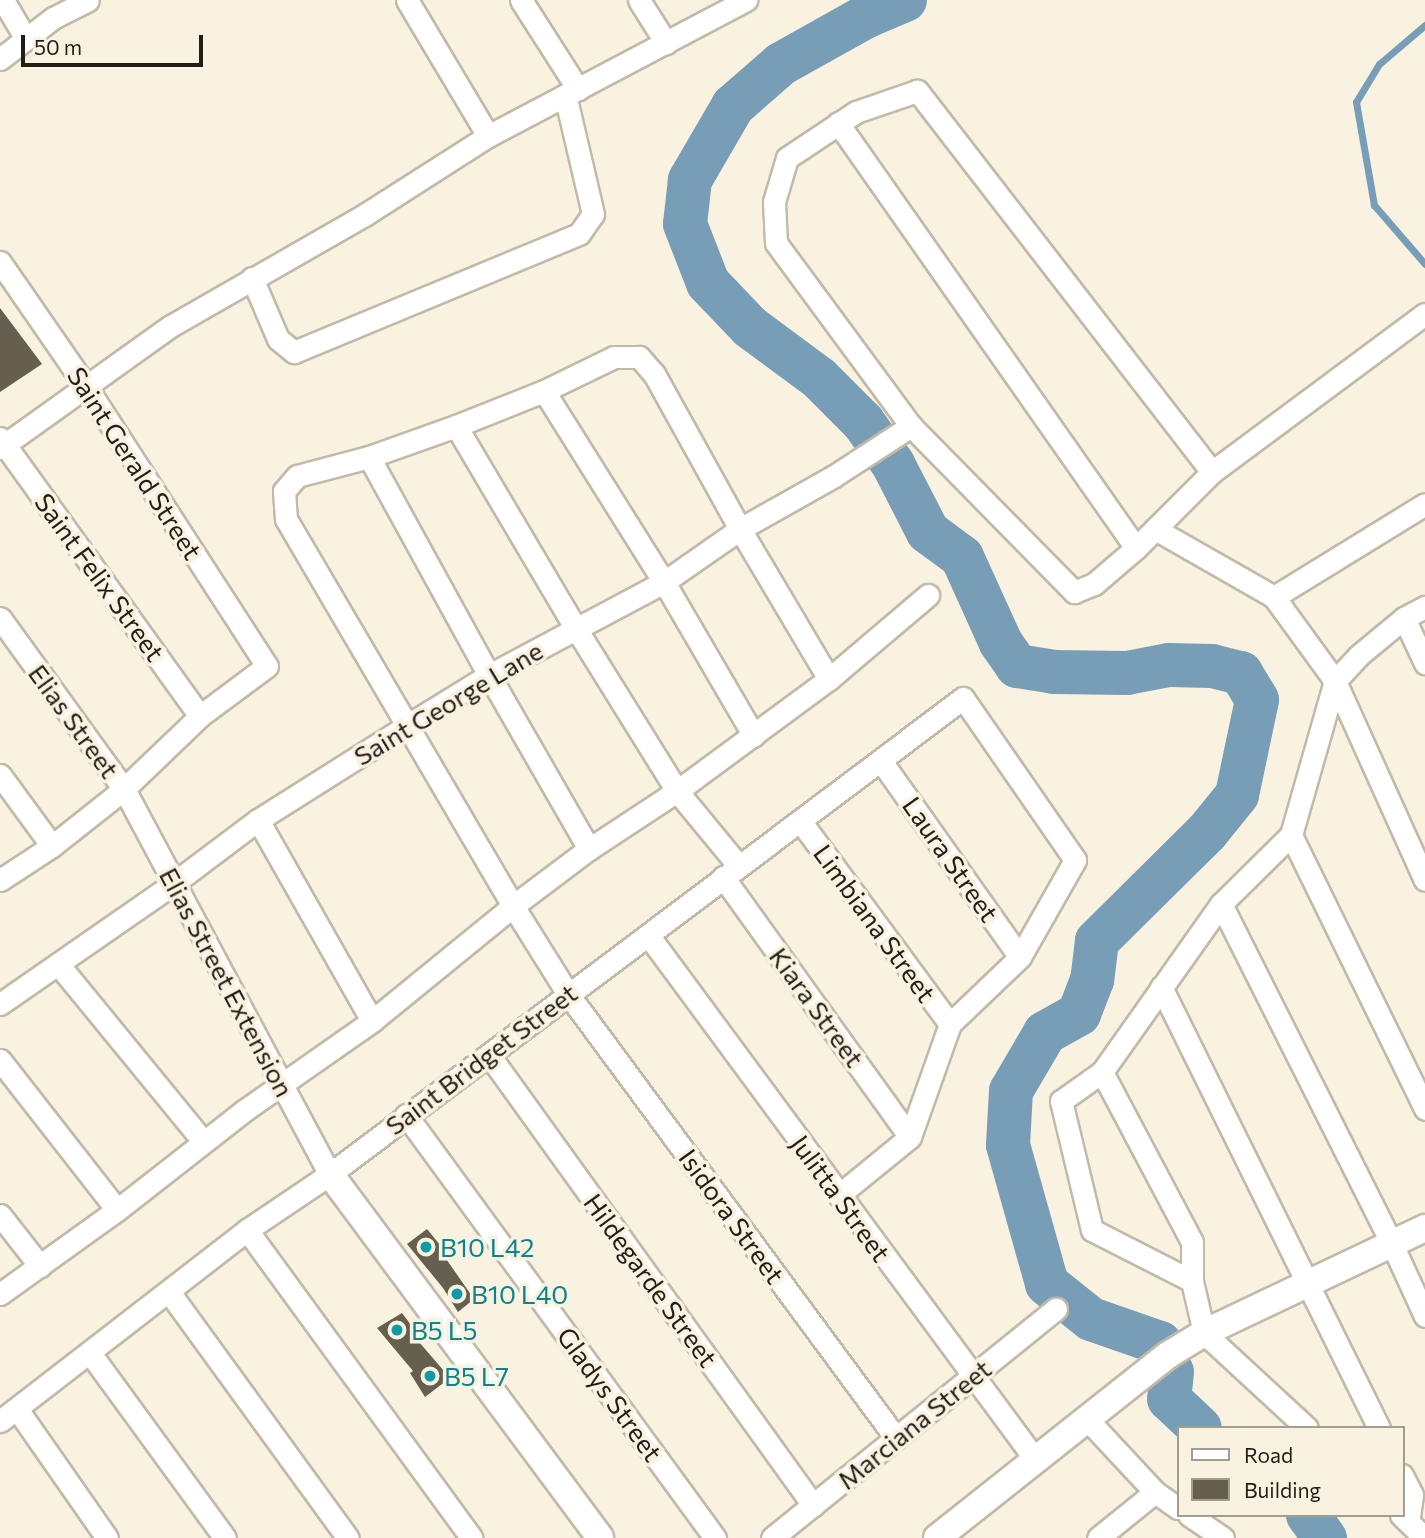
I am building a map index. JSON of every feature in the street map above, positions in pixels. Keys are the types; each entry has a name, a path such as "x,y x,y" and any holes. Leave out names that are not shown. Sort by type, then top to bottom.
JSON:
{"street":[{"path":"3,0 26,39"},
{"path":"0,59 53,18 88,0"},
{"path":"407,0 488,136"},
{"path":"252,278 278,339 294,352 579,234 593,214 572,92 521,0"},
{"path":"639,0 666,43"},
{"path":"2,444 87,388 169,327 366,214 488,136 746,0"},
{"path":"1212,472 917,91 856,112 787,158 774,202 776,243 906,430 1074,592 1094,584 1136,548 1212,472 1425,314"},
{"path":"838,123 1136,548"},
{"name":"Saint Gerald Street","path":"0,262 87,388 267,666 200,716"},
{"name":"Isidora Street","path":"740,529 654,374 639,357 614,357 544,391 456,426 369,457 297,476 284,491 284,513 513,906 568,994 896,1438"},
{"path":"544,391 664,582 754,736"},
{"name":"Kiara Street","path":"456,426 575,627 677,791 910,1137"},
{"name":"Saint George Lane","path":"0,1004 174,883 258,820 408,724 575,627 664,582 740,529 834,476 906,430"},
{"name":"Saint Felix Street","path":"2,444 200,716"},
{"path":"369,457 589,849"},
{"path":"1274,597 1425,504"},
{"path":"740,529 829,680"},
{"path":"1155,529 1274,597 1335,681 1425,880"},
{"path":"0,1294 117,1210 203,1141 372,1021 513,906 589,849 677,791 829,680 928,595"},
{"path":"1192,1281 1092,1230 1061,1101 1102,1072 1221,904 1291,835 1335,681 1358,656 1404,618 1425,607"},
{"name":"Elias Street","path":"0,618 124,789"},
{"path":"1404,618 1425,663"},
{"name":"Saint Bridget Street","path":"8,1415 247,1230 330,1174 963,698 1075,860 1020,957"},
{"path":"0,880 52,846 124,789 200,716"},
{"name":"Laura Street","path":"881,761 1020,957"},
{"path":"0,775 52,846"},
{"name":"Elias Street Extension","path":"124,789 330,1174"},
{"path":"258,820 372,1021"},
{"name":"Limbiana Street","path":"801,822 950,1024"},
{"path":"1291,835 1425,1109"},
{"path":"1221,904 1425,1315"},
{"name":"Julitta Street","path":"648,935 1035,1459"},
{"path":"839,1195 910,1137 950,1024 1020,957"},
{"path":"58,964 203,1141"},
{"path":"1161,987 1378,1426"},
{"name":"Hildegarde Street","path":"489,1055 813,1505"},
{"path":"0,1060 117,1210"},
{"path":"1102,1072 1192,1242 1192,1281 1204,1333 1305,1426"},
{"name":"Gladys Street","path":"407,1115 715,1538"},
{"path":"330,1174 600,1538"},
{"path":"0,1214 40,1266"},
{"path":"937,1538 1168,1355 1204,1333 1425,1228"},
{"path":"247,1230 471,1538"},
{"path":"169,1292 348,1538"},
{"name":"Marciana Street","path":"772,1538 1056,1309"},
{"path":"90,1353 225,1538"},
{"path":"8,1415 107,1538"},
{"path":"1086,1418 1155,1492 1176,1507"},
{"path":"1404,1479 1412,1495 1404,1519 1425,1538"},
{"path":"1098,1538 1155,1492"},
{"path":"1192,1517 1223,1538"}],"building":[{"path":"0,308 42,364 0,392"},
{"path":"427,1229 445,1251 442,1253 474,1299 458,1312 443,1288 407,1244"},
{"path":"402,1313 417,1333 413,1335 450,1378 425,1397 410,1373 413,1371 377,1328"}],"waterway":[{"path":"905,0 865,17 781,64 733,106 690,180 685,224 708,283 750,327 819,378 863,422 893,464 928,532 962,557 1001,643 1017,666 1054,672 1127,673 1169,665 1212,666 1241,673 1257,700 1237,795 1207,832 1097,941 1092,980 1079,1014 1045,1033 1011,1091 1008,1145 1047,1284 1091,1319 1160,1343 1172,1372 1169,1399 1198,1426"},
{"path":"1425,25 1379,64 1356,102 1374,205 1425,264"},
{"path":"1309,1517 1325,1538"}],"place":[{"name":"B10 L42","path":"426,1247"},
{"name":"B10 L40","path":"457,1294"},
{"name":"B5 L5","path":"397,1330"},
{"name":"B5 L7","path":"430,1376"}]}
